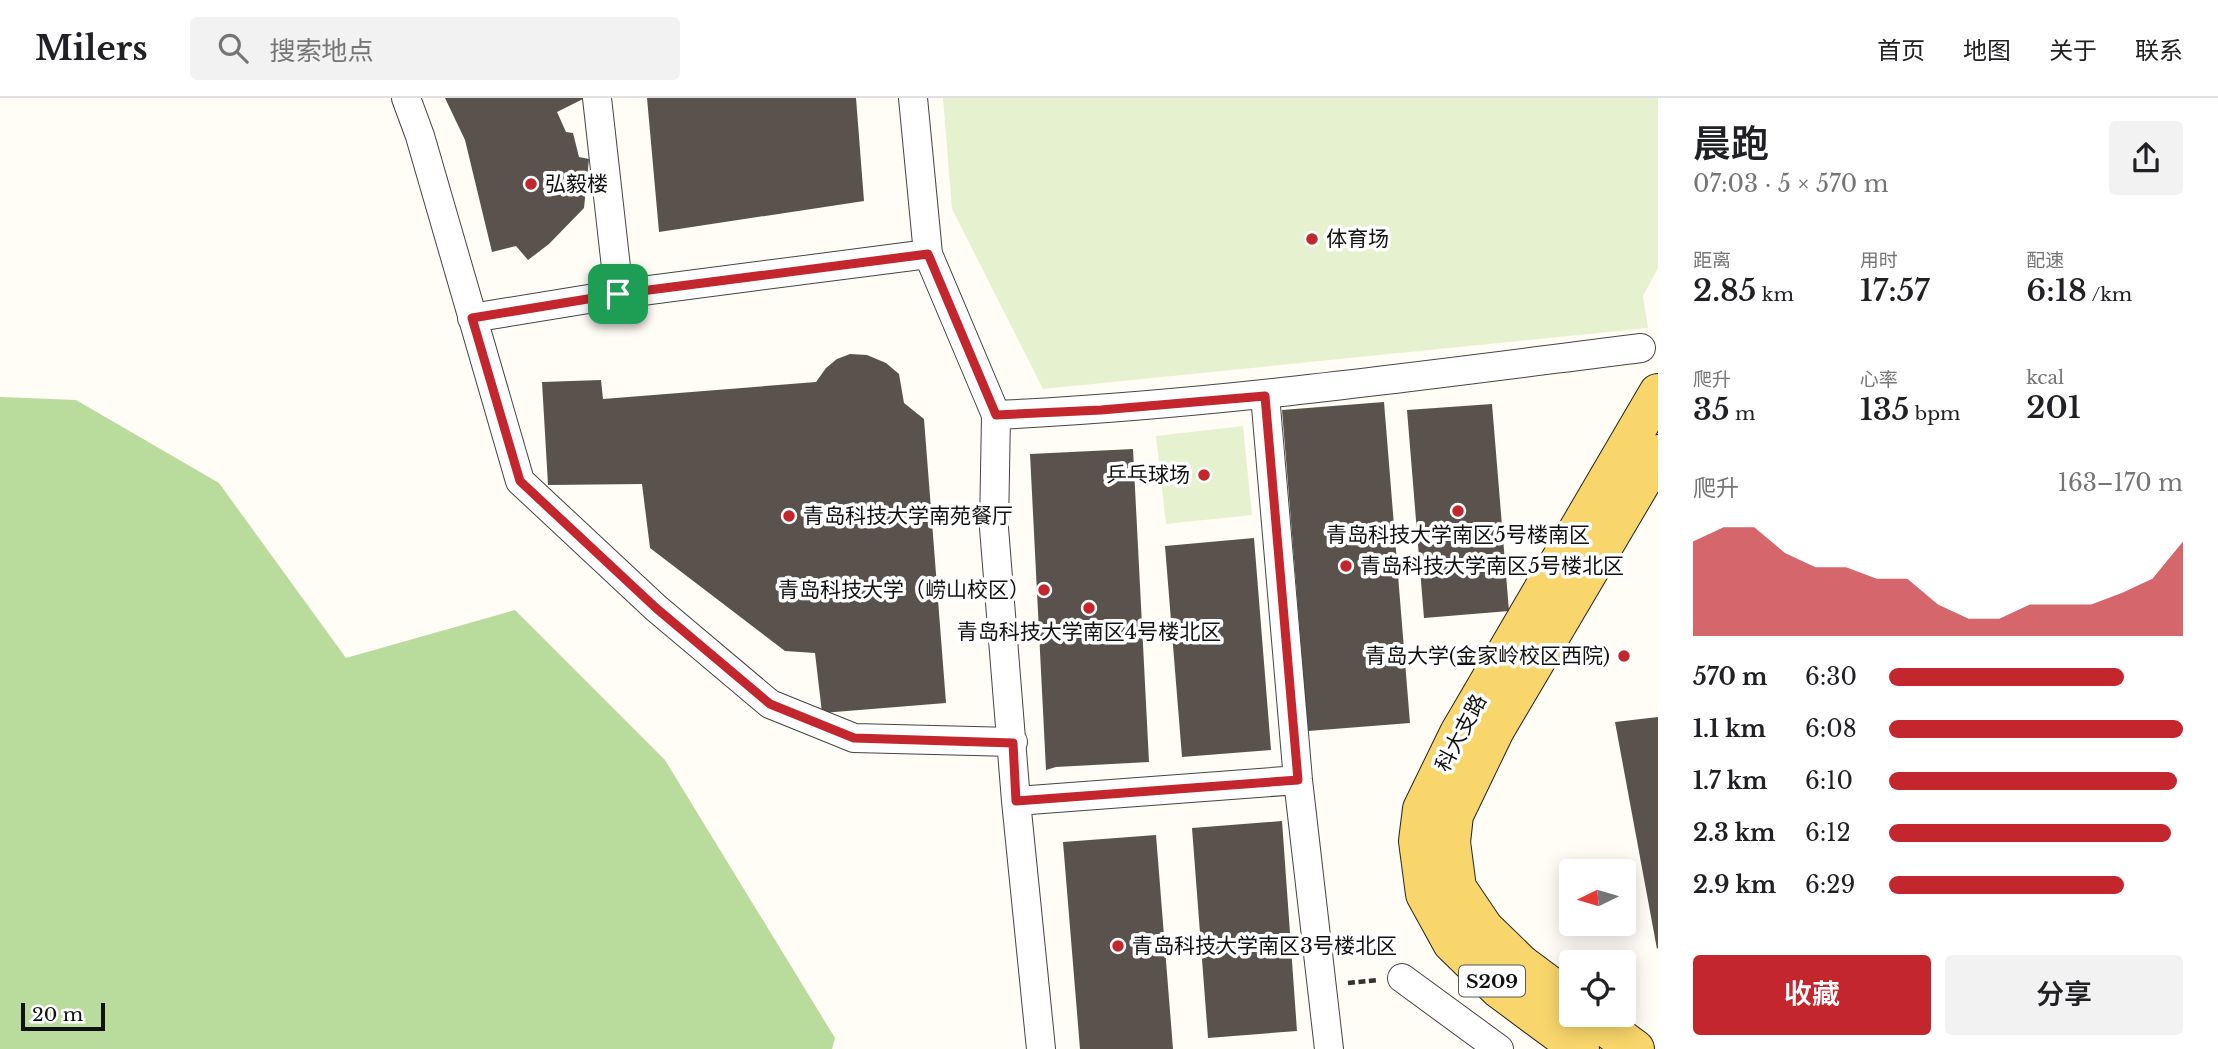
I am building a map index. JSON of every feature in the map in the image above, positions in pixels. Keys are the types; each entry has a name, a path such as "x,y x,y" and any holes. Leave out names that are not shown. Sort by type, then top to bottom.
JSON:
{"main road":[{"name":"科大支路","path":"1580,1049 1499,989 1452,943 1425,894 1418,841 1422,809 1459,733 1658,393"},
{"name":"科大支路","path":"1559,992 1521,964 1484,928 1457,888 1451,842 1454,815 1495,730 1658,454"},
{"path":"1605,1027 1635,1049"}],"street":[{"path":"405,98 420,136 520,481 656,608 770,704 854,738 1013,743"},
{"path":"597,98 618,294"},
{"path":"914,98 928,254 996,415 994,528 1016,801 1041,1049"},
{"path":"472,318 618,294 928,254"},
{"path":"996,415 1101,410 1265,396 1641,348"},
{"path":"1265,396 1298,780 1329,1049"},
{"path":"1016,801 1298,780"},
{"path":"1402,978 1499,1049"}],"path":[{"path":"1323,985 1402,978"}],"green space":[{"name":"体育场","path":"943,98 1658,98 1658,268 1643,296 1648,328 1043,389 952,209"},
{"path":"0,397 76,400 219,483 346,658 515,610 665,760 835,1038 832,1049 0,1049"},
{"name":"乒乓球场","path":"1243,426 1252,515 1166,524 1156,436"}],"building":[{"name":"弘毅楼","path":"445,98 585,98 557,112 566,132 573,133 579,157 589,159 584,208 549,244 528,260 516,246 492,252 465,140"},
{"path":"647,98 856,98 864,201 659,232"},
{"name":"青岛科技大学南苑餐厅","path":"850,354 867,355 886,363 899,374 904,403 924,419 946,703 822,713 815,653 785,651 650,548 642,484 548,485 542,382 601,380 603,399 816,382 826,368 837,359"},
{"name":"青岛科技大学南区5号楼北区","path":"1384,402 1410,723 1308,731 1282,410"},
{"name":"青岛科技大学南区5号楼南区","path":"1492,404 1509,611 1424,618 1407,410"},
{"name":"青岛科技大学南区4号楼北区","path":"1133,449 1149,762 1056,767 1046,770 1030,454"},
{"path":"1254,538 1271,750 1182,757 1165,546"},
{"path":"1658,717 1658,948 1657,949 1615,722"},
{"path":"1282,821 1297,1031 1208,1038 1192,828"},
{"name":"青岛科技大学南区3号楼北区","path":"1156,835 1173,1049 1080,1049 1063,842"}],"place":[{"name":"弘毅楼","path":"531,184"},
{"name":"体育场","path":"1312,239"},
{"name":"乒乓球场","path":"1204,475"},
{"name":"青岛科技大学南区5号楼南区","path":"1458,511"},
{"name":"青岛科技大学南苑餐厅","path":"789,516"},
{"name":"青岛科技大学南区5号楼北区","path":"1346,566"},
{"name":"青岛科技大学（崂山校区）","path":"1044,590"},
{"name":"青岛科技大学南区4号楼北区","path":"1089,608"},
{"name":"青岛大学(金家岭校区西院)","path":"1624,656"},
{"name":"青岛科技大学南区3号楼北区","path":"1118,946"}],"route":[{"path":"928,254 996,415 1101,410 1265,396 1298,780 1016,801 1013,743 854,738 770,704 656,608 520,481 472,318 618,294 928,254"}]}
